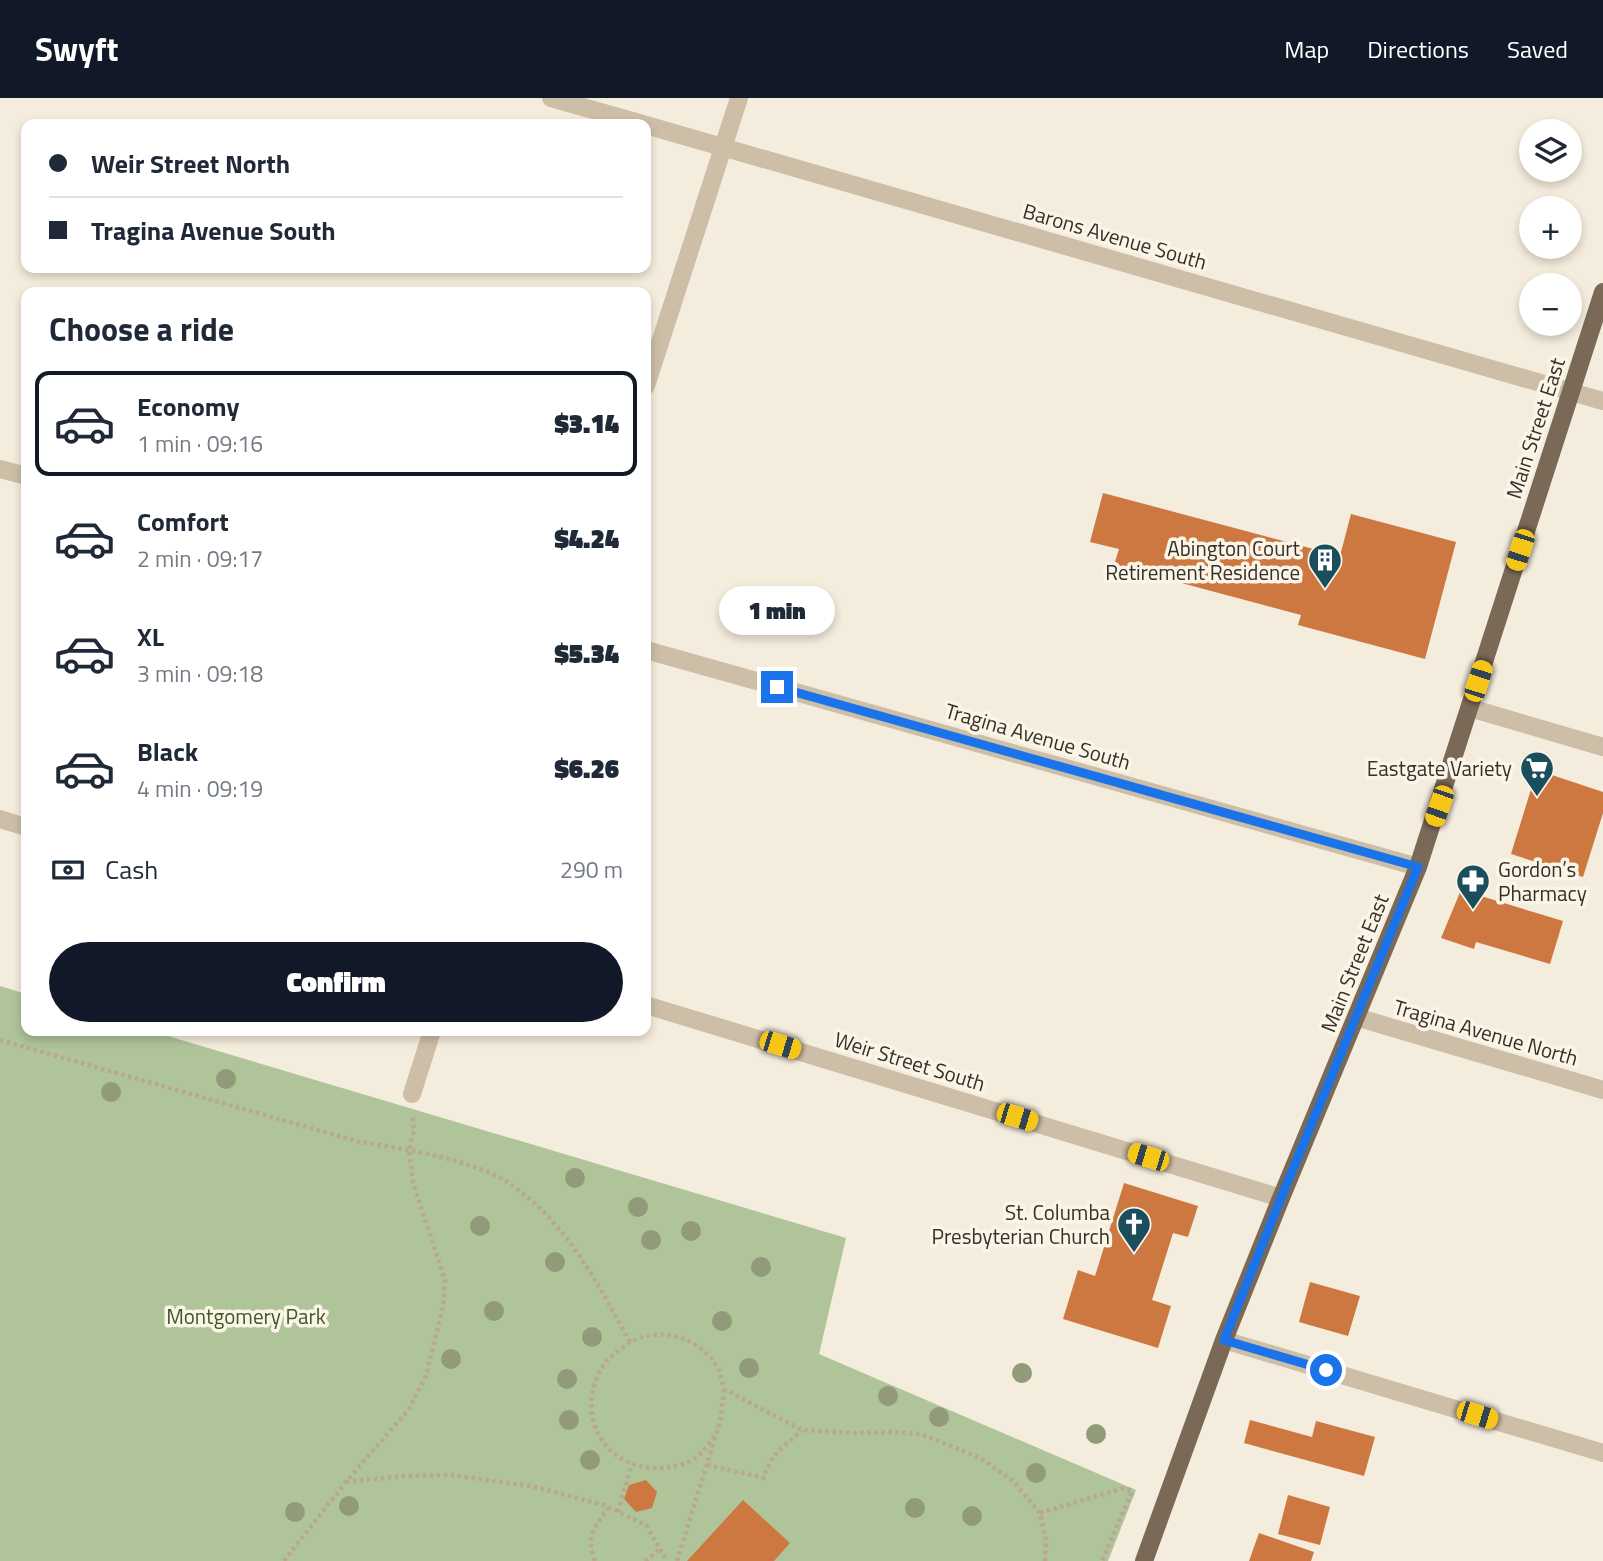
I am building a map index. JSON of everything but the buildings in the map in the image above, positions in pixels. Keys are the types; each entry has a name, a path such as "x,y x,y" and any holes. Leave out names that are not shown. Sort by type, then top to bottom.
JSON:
{"main road":[{"name":"Main Street East","path":"1144,1561 1224,1340 1418,867 1603,292"}],"street":[{"name":"Barons Avenue South","path":"551,98 623,119"},
{"path":"651,371 739,98"},
{"name":"Barons Avenue South","path":"651,127 1603,401"},
{"path":"0,469 21,475"},
{"name":"Tragina Avenue South","path":"651,651 1418,867"},
{"path":"1470,708 1603,747"},
{"path":"0,819 21,825"},
{"name":"Weir Street South","path":"651,1007 1281,1198"},
{"name":"Tragina Avenue North","path":"1356,1017 1603,1090"},
{"path":"412,1094 430,1036"},
{"path":"1224,1340 1603,1453"}],"path":[{"path":"0,1040 360,1142 409,1150 501,1177 535,1202 564,1235 593,1276 630,1342"},
{"path":"284,1561 346,1482 409,1409 426,1376 443,1307 445,1280 413,1183 409,1150 414,1130 412,1094"},
{"path":"677,1561 718,1430 724,1389 719,1370 706,1351 689,1341 667,1335 647,1336 630,1342 606,1362 593,1386 591,1408 597,1433 617,1456 632,1464 659,1468 683,1465 703,1451 718,1430"},
{"path":"724,1389 802,1430 922,1434 981,1458 1013,1481 1040,1513 1046,1539 1045,1561"},
{"path":"708,1465 764,1478 767,1465 773,1456 802,1430"},
{"path":"618,1512 632,1464"},
{"path":"346,1482 404,1476 451,1475 531,1486 608,1508 646,1525 667,1561"},
{"path":"1040,1513 1124,1489 1132,1491 1102,1561"},
{"path":"595,1561 589,1547 595,1528 608,1508"},
{"path":"645,1561 660,1549"}],"green space":[{"name":"Montgomery Park","path":"0,986 21,992 21,1036 168,1036 846,1238 819,1354 1136,1490 1108,1561 0,1561"}],"place":[{"name":"Abington Court Retirement Residence","path":"1325,590"},
{"name":"Eastgate Variety","path":"1537,798"},
{"name":"Gordon’s Pharmacy","path":"1473,911"},
{"name":"St. Columba Presbyterian Church","path":"1134,1254"}],"route":[{"path":"777,687 1418,867 1224,1340 1326,1370"}]}
